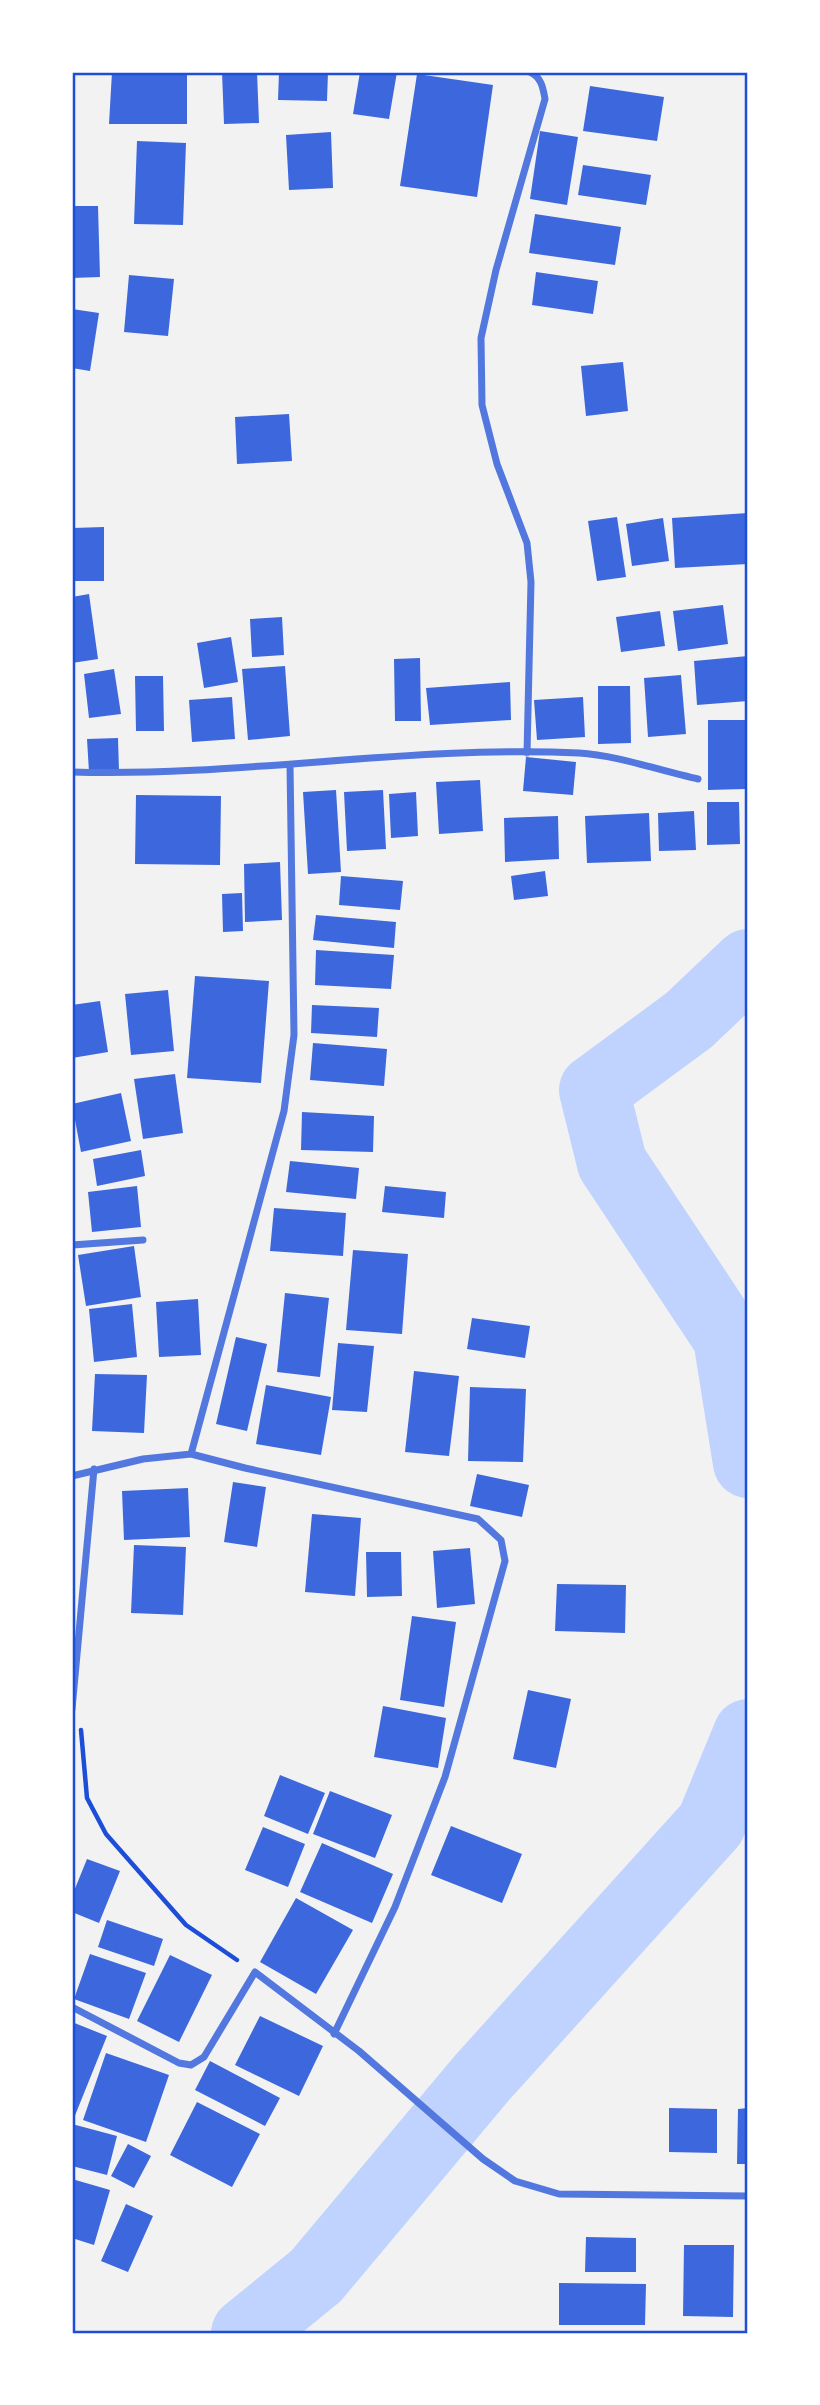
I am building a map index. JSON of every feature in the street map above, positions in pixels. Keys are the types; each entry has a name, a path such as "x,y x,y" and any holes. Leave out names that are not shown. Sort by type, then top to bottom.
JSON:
{"street":[{"path":"527,753 531,582 527,543 497,464 482,405 481,338 496,270 545,99 544,88 536,75 530,72"},
{"path":"72,772 146,774 444,752 582,753 698,779"},
{"path":"191,1454 284,1111 294,1035 290,765"},
{"path":"72,1245 143,1240"},
{"path":"72,1476 144,1459 191,1454 478,1519 501,1540 505,1561 445,1777 395,1907 334,2034"},
{"path":"72,1709 94,1469"},
{"path":"72,2007 179,2063 191,2065 204,2057 255,1972 359,2051 483,2159 515,2181 559,2194 748,2196"}],"path":[{"path":"80,1723 87,1798 106,1834 186,1925 255,1972"}],"building":[{"path":"112,72 187,72 187,124 109,124"},
{"path":"222,72 257,72 259,123 224,124"},
{"path":"279,72 328,72 327,101 278,100"},
{"path":"360,72 397,72 389,119 353,114"},
{"path":"417,74 493,85 477,197 400,186"},
{"path":"590,86 664,97 657,141 583,131"},
{"path":"540,131 578,137 567,205 530,199"},
{"path":"331,132 333,188 289,190 286,135"},
{"path":"137,141 186,143 183,225 134,224"},
{"path":"583,165 651,175 646,205 578,195"},
{"path":"72,206 98,206 100,277 72,278"},
{"path":"535,214 621,227 615,265 529,253"},
{"path":"536,272 598,281 593,314 532,305"},
{"path":"129,275 174,279 168,336 124,332"},
{"path":"72,309 99,313 90,371 72,368"},
{"path":"623,362 628,411 586,416 581,366"},
{"path":"289,414 292,461 237,464 235,417"},
{"path":"748,513 748,564 675,568 672,518"},
{"path":"617,517 626,577 597,581 588,521"},
{"path":"663,518 669,561 632,566 626,524"},
{"path":"104,527 104,581 72,581 72,528"},
{"path":"89,594 98,659 72,663 72,597"},
{"path":"723,605 728,644 678,651 673,611"},
{"path":"660,611 665,646 621,652 616,617"},
{"path":"282,617 284,655 252,657 250,619"},
{"path":"231,637 238,682 204,688 197,643"},
{"path":"748,656 748,701 697,705 694,661"},
{"path":"420,658 421,721 395,721 394,659"},
{"path":"285,666 290,736 248,740 242,669"},
{"path":"114,669 121,714 89,718 84,674"},
{"path":"681,675 686,734 648,737 644,678"},
{"path":"135,676 163,676 164,731 136,731"},
{"path":"510,682 511,720 430,725 426,688"},
{"path":"598,686 630,686 631,743 598,744"},
{"path":"232,697 235,739 192,742 189,700"},
{"path":"583,697 585,737 537,740 534,700"},
{"path":"708,720 745,720 745,789 708,790"},
{"path":"118,738 119,771 89,772 87,739"},
{"path":"526,757 576,762 573,795 523,791"},
{"path":"480,780 483,831 439,834 436,782"},
{"path":"336,790 341,872 308,874 303,792"},
{"path":"383,790 386,849 347,851 344,792"},
{"path":"416,792 418,836 391,838 389,794"},
{"path":"136,795 221,796 220,865 135,864"},
{"path":"707,802 739,802 740,844 707,845"},
{"path":"694,811 696,850 659,851 658,813"},
{"path":"649,813 651,861 587,863 585,816"},
{"path":"558,816 559,859 505,862 504,818"},
{"path":"280,862 282,920 245,922 244,864"},
{"path":"545,871 548,896 514,900 511,876"},
{"path":"341,876 403,881 400,910 339,905"},
{"path":"242,893 243,931 223,932 222,894"},
{"path":"316,915 396,922 394,948 313,940"},
{"path":"316,950 394,955 391,989 315,985"},
{"path":"195,976 269,981 261,1083 187,1078"},
{"path":"168,990 174,1051 131,1055 125,994"},
{"path":"100,1001 108,1052 72,1058 72,1005"},
{"path":"312,1005 379,1008 377,1037 311,1033"},
{"path":"313,1043 387,1049 384,1086 310,1080"},
{"path":"175,1074 183,1133 143,1139 134,1079"},
{"path":"121,1093 131,1141 81,1152 72,1104"},
{"path":"302,1112 374,1116 373,1152 301,1150"},
{"path":"141,1150 145,1176 97,1186 93,1159"},
{"path":"290,1161 359,1168 356,1199 286,1192"},
{"path":"137,1186 141,1227 92,1232 88,1192"},
{"path":"385,1186 446,1192 444,1218 382,1212"},
{"path":"274,1208 346,1213 343,1256 270,1251"},
{"path":"134,1246 141,1297 86,1306 78,1255"},
{"path":"353,1250 408,1254 402,1334 346,1330"},
{"path":"285,1293 329,1298 320,1377 277,1372"},
{"path":"198,1299 201,1355 159,1357 156,1302"},
{"path":"132,1304 137,1357 94,1362 89,1309"},
{"path":"472,1318 530,1326 525,1358 467,1349"},
{"path":"236,1337 267,1344 247,1431 216,1424"},
{"path":"338,1343 374,1346 367,1412 332,1410"},
{"path":"414,1371 459,1376 449,1456 405,1452"},
{"path":"95,1374 147,1375 144,1433 92,1431"},
{"path":"266,1385 331,1397 321,1455 256,1444"},
{"path":"470,1387 526,1389 523,1462 468,1461"},
{"path":"477,1474 529,1485 522,1517 470,1506"},
{"path":"233,1482 266,1487 257,1547 224,1542"},
{"path":"188,1488 190,1537 124,1540 122,1491"},
{"path":"312,1514 361,1518 355,1596 305,1592"},
{"path":"134,1545 186,1547 183,1615 131,1613"},
{"path":"470,1548 475,1604 437,1608 433,1551"},
{"path":"366,1552 401,1552 402,1596 367,1597"},
{"path":"557,1584 626,1585 625,1633 555,1631"},
{"path":"412,1616 456,1622 444,1707 400,1700"},
{"path":"528,1690 571,1699 556,1768 513,1759"},
{"path":"383,1706 446,1718 438,1768 374,1757"},
{"path":"280,1775 325,1793 308,1834 264,1816"},
{"path":"330,1791 392,1815 375,1858 313,1834"},
{"path":"451,1826 522,1854 502,1903 431,1875"},
{"path":"263,1827 305,1844 288,1887 245,1870"},
{"path":"322,1843 393,1874 372,1923 300,1892"},
{"path":"87,1859 120,1871 99,1923 72,1912 72,1896"},
{"path":"296,1898 353,1930 316,1994 260,1962"},
{"path":"107,1920 163,1939 154,1966 98,1947"},
{"path":"90,1954 146,1973 129,2019 74,1999"},
{"path":"170,1955 212,1975 179,2042 137,2021"},
{"path":"260,2016 323,2046 299,2096 235,2065"},
{"path":"72,2022 107,2036 74,2118 72,2117"},
{"path":"106,2053 169,2075 146,2142 83,2120"},
{"path":"210,2061 280,2098 265,2126 195,2090"},
{"path":"197,2102 260,2134 232,2187 170,2155"},
{"path":"669,2108 717,2109 717,2153 669,2152"},
{"path":"748,2108 748,2164 737,2164 738,2109"},
{"path":"72,2124 117,2136 107,2175 72,2166"},
{"path":"128,2144 151,2156 134,2188 111,2176"},
{"path":"72,2179 110,2190 94,2245 72,2238"},
{"path":"126,2204 153,2216 128,2272 101,2261"},
{"path":"586,2237 636,2238 636,2272 585,2272"},
{"path":"684,2245 734,2245 733,2317 683,2316"},
{"path":"559,2283 646,2284 645,2325 559,2325"}],"waterway":[{"path":"748,964 689,1020 594,1090 612,1163 728,1338 748,1463"},
{"path":"246,2333 316,2276 481,2079 711,1824 748,1734"}]}
